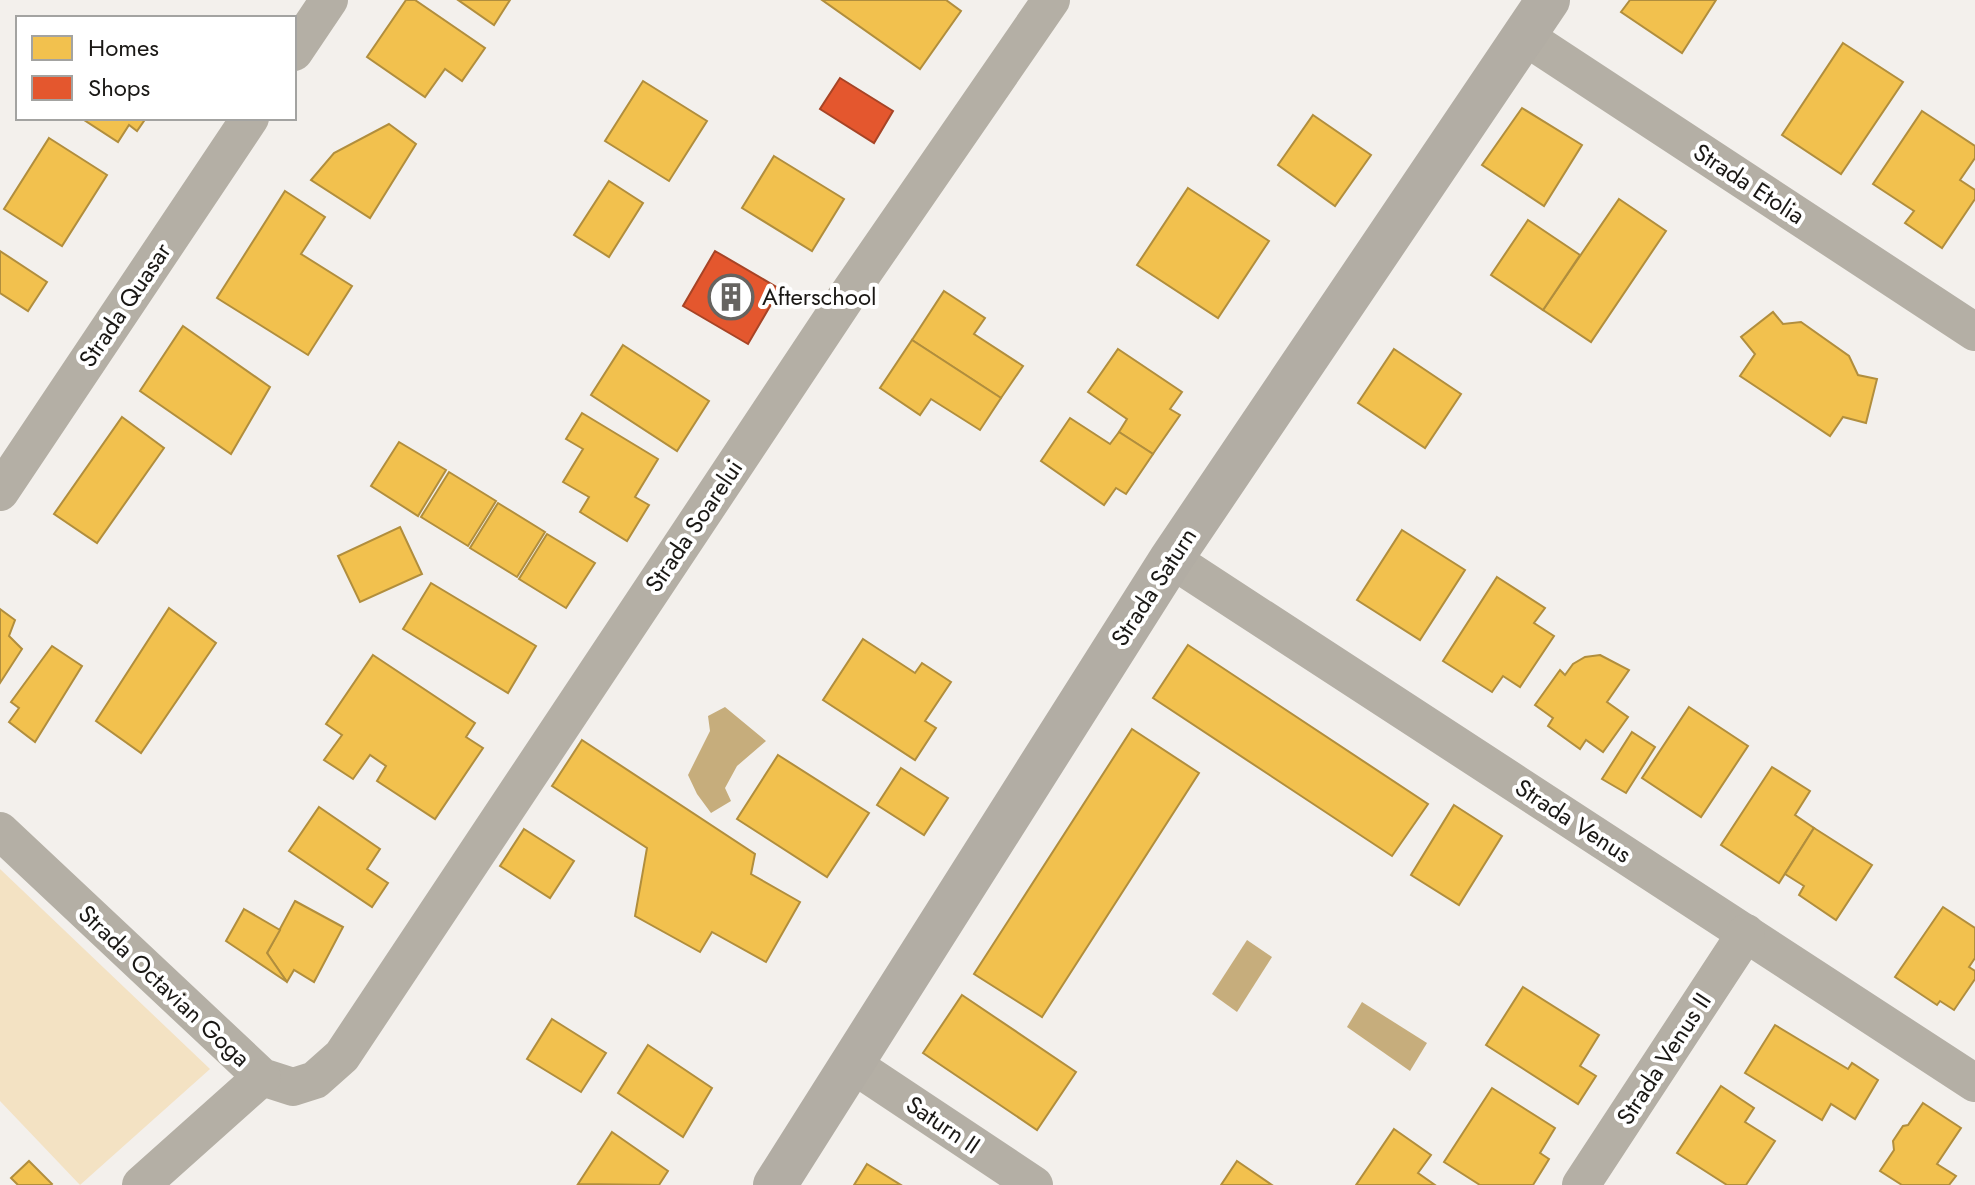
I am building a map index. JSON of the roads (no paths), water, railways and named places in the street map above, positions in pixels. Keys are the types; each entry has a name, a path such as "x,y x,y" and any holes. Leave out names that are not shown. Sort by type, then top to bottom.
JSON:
{"street":[{"path":"296,49 329,0"},
{"name":"Strada Soarelui","path":"342,1056 836,313 1051,0"},
{"name":"Strada Saturn","path":"775,1185 1171,559 1548,0"},
{"name":"Strada Etolia","path":"1524,36 1975,332"},
{"name":"Strada Quasar","path":"0,492 249,120"},
{"name":"Strada Venus","path":"1171,559 1975,1083"},
{"name":"Strada Octavian Goga","path":"0,831 262,1077 293,1087 315,1080 342,1056"},
{"name":"Strada Venus II","path":"1581,1185 1746,933"},
{"name":"Saturn II","path":"852,1064 1034,1185"},
{"path":"141,1185 262,1077"}],"place":[{"name":"Afterschool","path":"731,297"}]}
